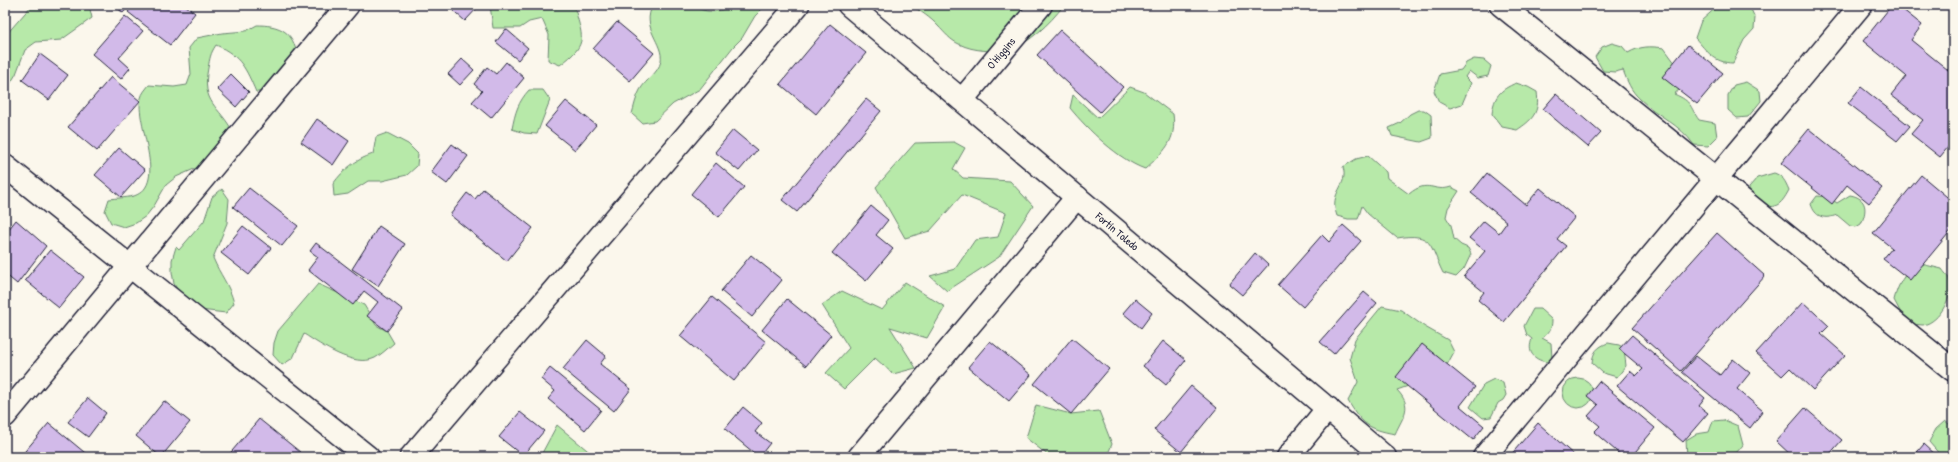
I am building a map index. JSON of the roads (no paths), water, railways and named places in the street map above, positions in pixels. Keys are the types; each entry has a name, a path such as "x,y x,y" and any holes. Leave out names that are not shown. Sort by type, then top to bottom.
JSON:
{"street":[{"path":"5,416 348,5"},
{"path":"411,457 798,5"},
{"name":"Fortín Toledo","path":"849,5 1385,457"},
{"name":"O'Higgins","path":"962,100 1041,5"},
{"path":"1501,5 1953,370"},
{"path":"1484,457 1861,5"},
{"path":"5,166 368,457"},
{"path":"859,457 1077,197"},
{"path":"1288,457 1328,408"}]}
